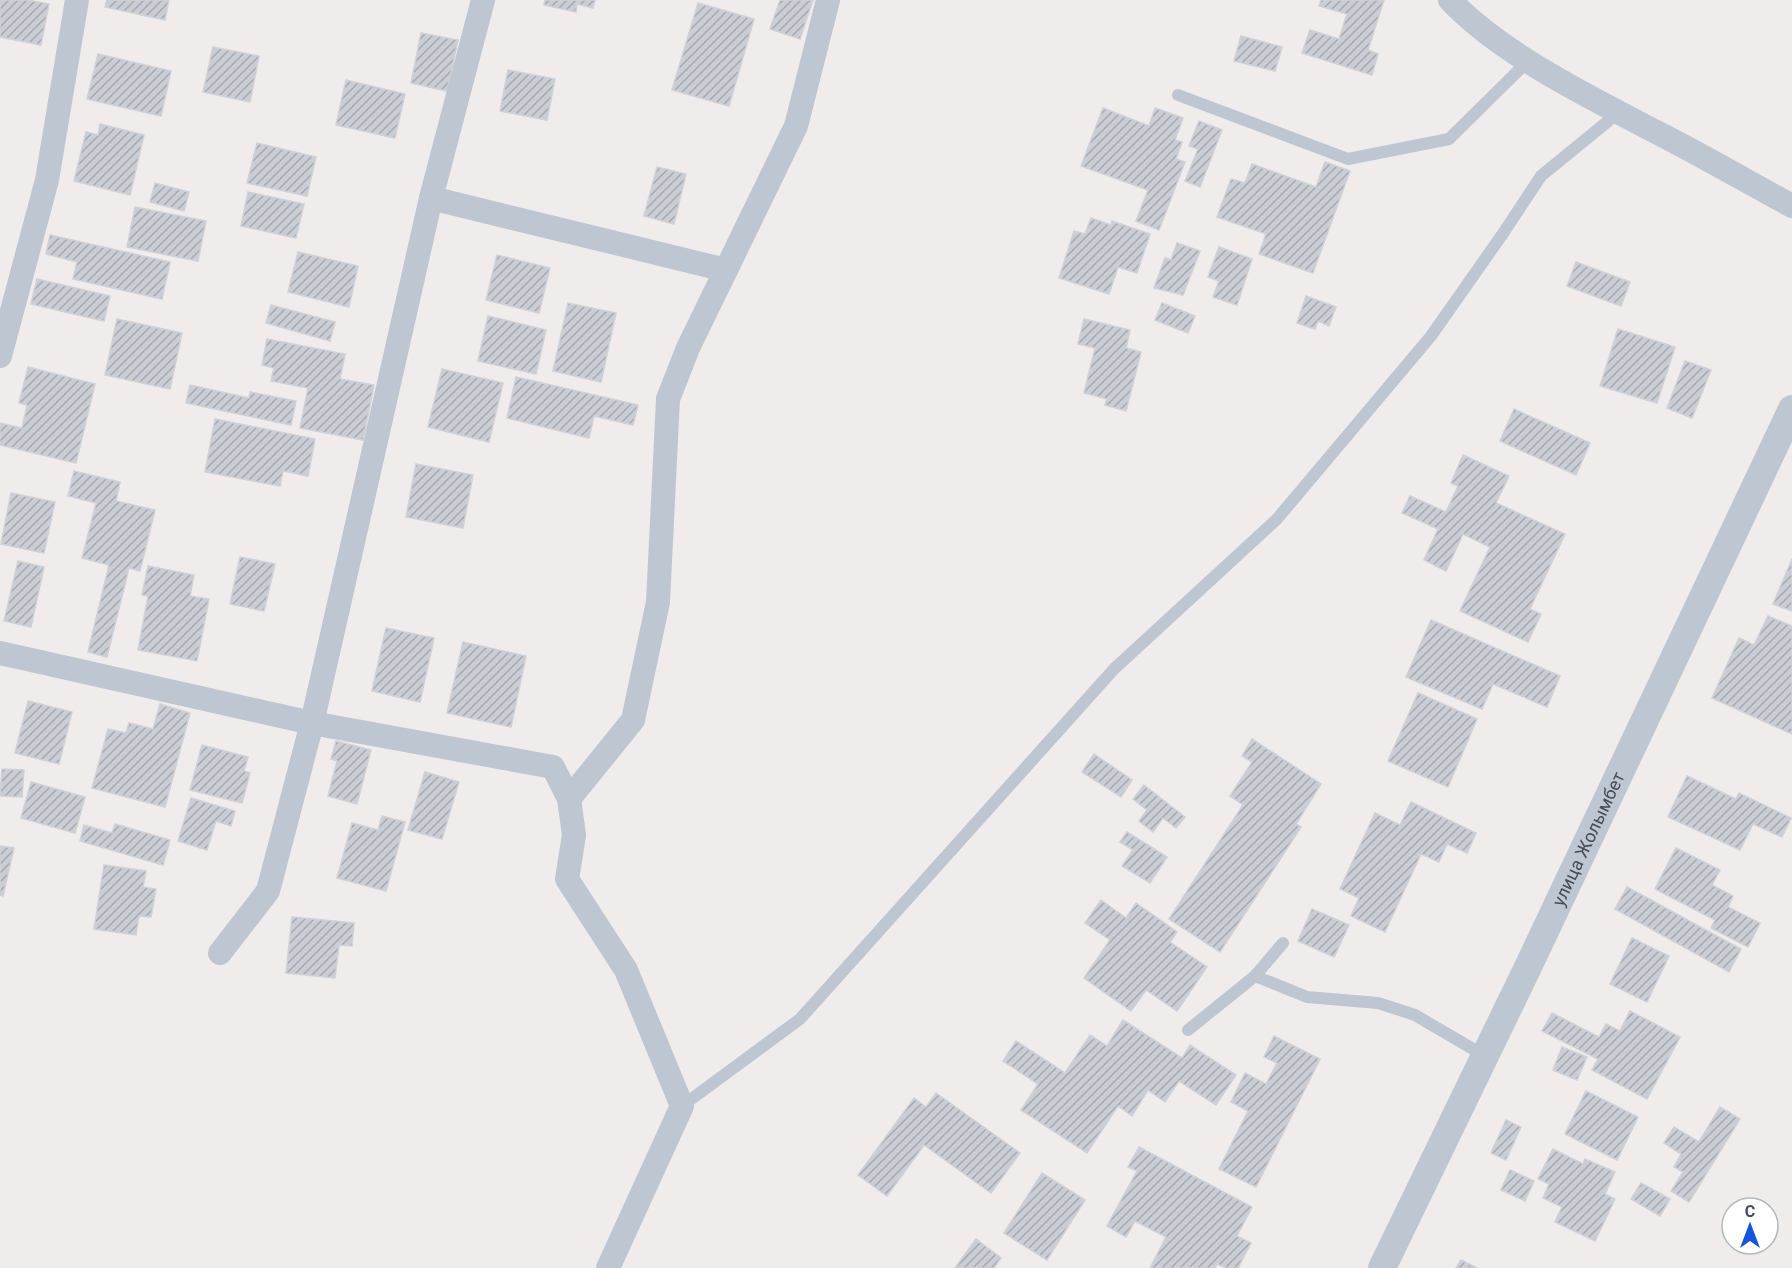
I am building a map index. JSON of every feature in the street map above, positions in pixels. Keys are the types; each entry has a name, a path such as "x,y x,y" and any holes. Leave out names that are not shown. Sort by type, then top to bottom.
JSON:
{"street":[{"path":"0,356 47,180 77,0"},
{"path":"220,953 268,891 312,723 431,198 483,0"},
{"path":"569,799 633,720 658,602 668,399 688,348 796,126 828,0"},
{"path":"1450,0 1469,20 1528,61 1618,113 1792,206"},
{"path":"431,198 726,270"},
{"name":"улица Жолымбет","path":"1382,1268 1792,410"},
{"path":"0,653 312,723 553,767 569,799 574,834 567,879 626,970 682,1106 608,1268"}],"lane":[{"path":"1178,95 1348,159 1449,139 1528,61"},
{"path":"682,1106 800,1019 1114,669 1277,519 1431,336 1541,176 1618,113"},
{"path":"1188,1030 1255,976 1283,943"},
{"path":"1255,976 1307,997 1378,1003 1415,1015 1485,1056"}],"building":[{"path":"0,0 28,0 49,4 41,45 0,37"},
{"path":"107,0 169,0 165,20 105,7"},
{"path":"545,0 595,0 593,8 577,4 576,12 544,5"},
{"path":"780,0 813,0 800,39 770,29"},
{"path":"1321,0 1384,0 1368,50 1378,54 1372,75 1302,53 1310,30 1339,39 1347,14 1319,6"},
{"path":"698,3 754,19 729,106 672,90"},
{"path":"421,33 458,40 447,91 411,83"},
{"path":"1241,36 1282,47 1275,71 1234,61"},
{"path":"213,47 259,56 250,102 203,92"},
{"path":"98,54 171,71 161,116 87,99"},
{"path":"508,70 555,79 547,120 500,111"},
{"path":"346,80 405,94 395,138 336,125"},
{"path":"1103,108 1149,126 1155,108 1183,118 1175,140 1182,142 1176,159 1185,162 1159,230 1136,221 1148,190 1081,166"},
{"path":"1199,121 1222,130 1200,187 1185,181 1198,149 1189,146"},
{"path":"100,124 144,135 130,195 74,181 86,132 98,135"},
{"path":"257,143 316,157 307,196 247,183"},
{"path":"1325,162 1350,171 1313,273 1259,254 1266,234 1217,217 1231,179 1245,183 1252,164 1316,187"},
{"path":"657,167 686,174 674,224 644,216"},
{"path":"155,183 189,192 184,211 150,202"},
{"path":"248,192 304,204 296,238 241,226"},
{"path":"135,207 206,221 198,261 127,247"},
{"path":"1091,218 1111,225 1112,221 1150,234 1137,273 1118,267 1109,294 1059,278 1074,231 1085,234"},
{"path":"50,235 170,262 162,299 73,279 77,262 46,254"},
{"path":"1177,243 1200,251 1183,295 1154,288 1165,258 1171,260"},
{"path":"1219,247 1252,259 1237,305 1213,297 1219,281 1208,277"},
{"path":"298,252 358,266 349,307 288,292"},
{"path":"497,255 550,268 539,313 486,300"},
{"path":"1576,262 1630,282 1621,306 1567,286"},
{"path":"37,279 110,296 104,321 31,304"},
{"path":"1306,296 1336,307 1329,326 1318,321 1315,329 1297,323"},
{"path":"568,303 616,313 601,382 553,371"},
{"path":"1162,303 1195,316 1188,333 1155,320"},
{"path":"271,305 335,322 330,341 266,323"},
{"path":"488,316 546,330 536,374 478,361"},
{"path":"117,319 182,333 170,389 105,375"},
{"path":"1084,319 1130,330 1126,348 1141,352 1126,411 1105,405 1107,399 1084,393 1095,348 1078,344"},
{"path":"1618,329 1675,347 1657,403 1600,386"},
{"path":"267,339 345,354 340,379 374,385 363,440 300,428 308,388 271,381 274,368 262,365"},
{"path":"1685,361 1711,370 1692,418 1667,408"},
{"path":"28,367 95,384 76,463 0,445 0,423 22,428 27,405 19,403"},
{"path":"442,369 503,383 489,442 428,427"},
{"path":"516,377 638,405 633,425 594,416 589,438 507,418"},
{"path":"190,385 249,398 250,392 296,401 291,425 186,403"},
{"path":"1514,409 1590,443 1576,475 1500,441"},
{"path":"215,419 315,439 308,476 283,471 280,486 205,472"},
{"path":"1463,455 1509,476 1496,503 1565,534 1530,609 1541,614 1528,642 1460,611 1490,547 1463,534 1446,571 1424,560 1438,529 1402,513 1410,496 1446,512 1458,486 1451,483"},
{"path":"416,464 473,475 463,528 406,517"},
{"path":"74,471 120,482 116,501 155,510 140,571 129,568 107,657 88,652 109,565 82,558 96,503 68,496"},
{"path":"11,493 55,502 44,553 1,544"},
{"path":"240,557 275,564 264,611 230,604"},
{"path":"1792,559 1792,611 1773,604"},
{"path":"18,561 44,567 31,627 4,621"},
{"path":"148,566 194,575 190,596 209,599 197,661 138,650 148,596 142,595"},
{"path":"1768,616 1792,626 1792,734 1712,698 1739,638 1754,645"},
{"path":"1431,620 1560,676 1547,707 1493,684 1482,709 1406,677"},
{"path":"386,628 434,638 420,702 372,691"},
{"path":"463,642 526,656 511,727 447,713"},
{"path":"1418,693 1477,719 1448,787 1388,761"},
{"path":"28,701 72,712 59,764 15,753"},
{"path":"160,704 190,713 165,807 92,788 108,729 126,733 129,723 153,729"},
{"path":"1252,739 1321,784 1296,824 1301,827 1220,952 1169,919 1243,805 1230,796 1252,762 1242,756"},
{"path":"336,741 371,750 357,804 328,796 337,761 331,759"},
{"path":"202,745 248,757 244,771 250,773 242,803 190,790"},
{"path":"1094,754 1132,780 1121,797 1082,772"},
{"path":"2,769 24,770 22,797 0,796"},
{"path":"425,772 459,782 442,839 408,830"},
{"path":"1687,776 1736,799 1739,793 1791,818 1782,837 1753,824 1740,850 1668,817"},
{"path":"31,782 85,797 75,833 21,818"},
{"path":"1144,785 1185,817 1176,828 1163,818 1153,832 1139,821 1147,810 1133,799"},
{"path":"191,798 235,811 231,826 216,821 207,850 178,841"},
{"path":"1411,802 1476,833 1467,853 1447,844 1439,862 1421,854 1385,932 1351,916 1359,898 1340,889 1375,813 1400,825"},
{"path":"382,816 405,822 386,891 337,878 352,823 378,830"},
{"path":"115,824 170,840 163,865 80,841 84,825 112,833"},
{"path":"1127,832 1167,857 1150,883 1122,866 1133,850 1120,842"},
{"path":"0,846 14,848 3,896 0,895"},
{"path":"1676,848 1720,870 1712,885 1733,896 1728,907 1760,923 1748,947 1711,928 1715,920 1655,889"},
{"path":"104,865 146,871 143,887 156,889 151,917 139,916 136,935 94,929"},
{"path":"1627,887 1741,949 1729,972 1615,909"},
{"path":"1101,900 1126,918 1136,903 1177,932 1170,942 1207,967 1177,1011 1146,990 1131,1011 1084,978 1110,940 1085,923"},
{"path":"1312,909 1349,925 1334,957 1298,941"},
{"path":"292,917 354,923 352,946 339,945 335,978 286,973"},
{"path":"1632,938 1669,956 1647,1002 1610,984"},
{"path":"1630,1011 1680,1037 1647,1099 1592,1070 1598,1059 1542,1031 1552,1013 1599,1037 1606,1024 1620,1031"},
{"path":"1123,1020 1182,1058 1190,1045 1236,1075 1216,1105 1179,1081 1165,1102 1148,1090 1132,1116 1118,1106 1087,1153 1021,1110 1038,1084 1003,1061 1016,1041 1065,1073 1090,1035 1107,1046"},
{"path":"1274,1036 1320,1059 1256,1187 1219,1169 1248,1111 1231,1102 1245,1073 1266,1084 1277,1063 1264,1057"},
{"path":"1562,1047 1587,1057 1577,1080 1553,1070"},
{"path":"1586,1091 1638,1117 1617,1160 1565,1134"},
{"path":"936,1093 1020,1153 991,1193 924,1145 887,1196 858,1175 914,1098 926,1107"},
{"path":"1720,1107 1740,1119 1689,1202 1671,1191 1683,1172 1674,1167 1681,1154 1664,1143 1674,1127 1699,1142"},
{"path":"1506,1120 1521,1127 1506,1160 1491,1153"},
{"path":"1139,1147 1252,1207 1237,1236 1251,1243 1238,1268 1226,1268 1217,1264 1215,1268 1150,1268 1166,1237 1135,1221 1126,1237 1107,1226 1137,1171 1128,1167"},
{"path":"1553,1149 1583,1164 1585,1159 1615,1172 1605,1194 1615,1199 1595,1241 1555,1222 1562,1207 1543,1198 1549,1184 1538,1179"},
{"path":"1510,1170 1534,1181 1525,1201 1501,1190"},
{"path":"1042,1173 1085,1200 1047,1260 1004,1233"},
{"path":"1641,1183 1670,1199 1660,1216 1631,1199"},
{"path":"976,1239 1001,1258 994,1268 955,1268"},
{"path":"1461,1260 1477,1268 1456,1268"}]}
